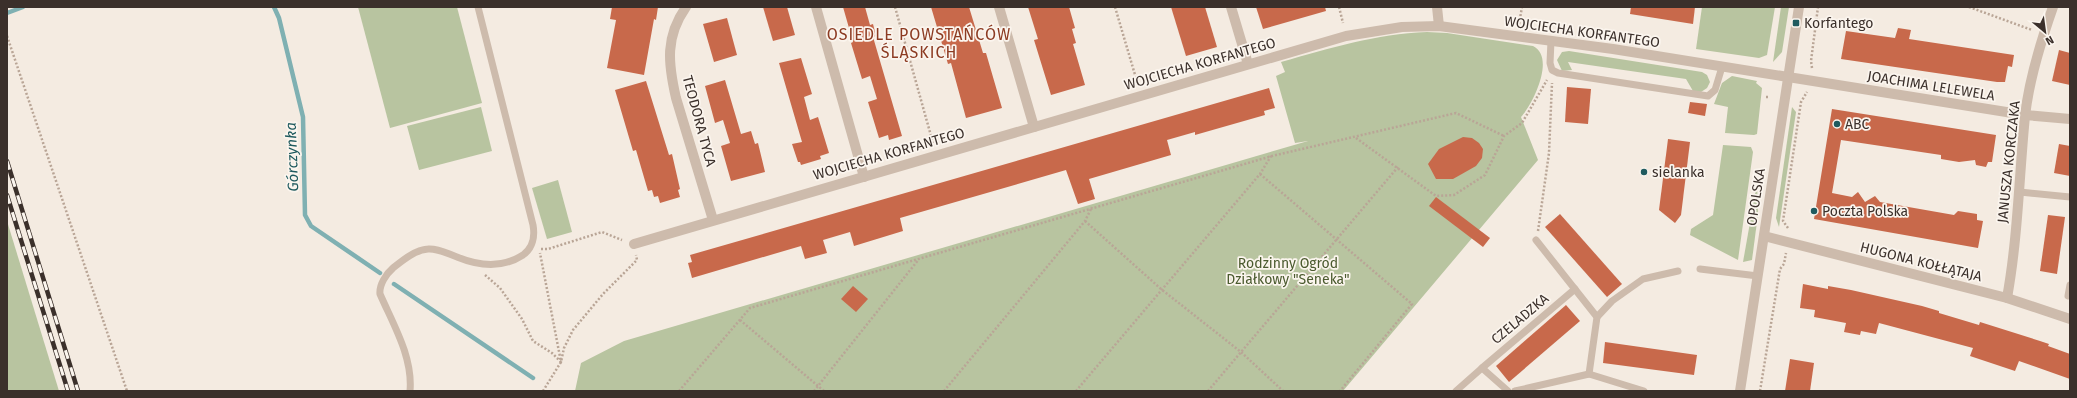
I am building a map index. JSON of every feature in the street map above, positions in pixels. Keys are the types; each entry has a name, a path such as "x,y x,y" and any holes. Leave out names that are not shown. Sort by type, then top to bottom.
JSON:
{"street":[{"name":"TEODORA TYCA","path":"686,7 672,33 669,56 671,78 712,220"},
{"path":"816,7 864,177"},
{"path":"999,7 1034,127"},
{"path":"1230,7 1248,64"},
{"path":"1437,7 1439,26"},
{"name":"OPOLSKA","path":"1740,391 1799,7"},
{"name":"JANUSZA KORCZAKA","path":"2007,298 2020,192 2025,115 2044,34 2052,7"},
{"name":"WOJCIECHA KORFANTEGO","path":"634,244 1346,36 1402,26 1439,26 1517,36 1788,77"},
{"name":"JOACHIMA LELEWELA","path":"1788,77 2025,115 2070,119"},
{"name":"HUGONA KOŁŁĄTAJA","path":"1764,236 2007,298 2070,319"}],"lane":[{"path":"410,391 411,380 406,356 379,289 391,270 409,256 426,249 433,249 472,262 485,264 505,263 525,254 531,246 535,232 478,7"},
{"path":"1552,41 1550,63 1552,70 1558,74 1708,96 1715,90 1722,67"},
{"path":"2020,192 2070,197"},
{"path":"1536,240 1597,317"},
{"path":"1700,269 1758,276"},
{"path":"1589,374 1597,317 1612,300 1644,279 1678,272"},
{"path":"2068,296 2070,285"},
{"name":"CZELADZKA","path":"1456,391 1575,289"},
{"path":"1482,368 1508,391"},
{"path":"1515,391 1589,374 1644,391"}],"path":[{"path":"895,7 937,155"},
{"path":"1115,7 1142,96"},
{"path":"1339,7 1346,36"},
{"path":"1517,36 1522,7"},
{"path":"1812,71 1811,61 1818,7"},
{"path":"1969,7 2044,34"},
{"path":"7,36 127,391"},
{"path":"1356,137 1436,196 1454,195 1485,175 1504,136 1522,123 1552,70"},
{"path":"1536,240 1549,153 1552,70"},
{"path":"1791,231 1786,227 1783,221 1800,102 1809,88"},
{"path":"679,391 750,308 1092,207 1272,156 1456,114 1504,136"},
{"path":"1076,391 1260,174 1272,156"},
{"path":"1208,391 1398,167"},
{"path":"1260,174 1337,238 1412,304 1340,391"},
{"path":"944,391 1084,221 1092,207"},
{"path":"1084,221 1161,289 1241,352 1283,391"},
{"path":"531,246 539,249 548,249 602,232 634,244 637,260 584,315 573,330 564,348 561,362 543,391"},
{"path":"539,249 561,362"},
{"path":"1760,391 1780,269 1784,264 1787,252"},
{"path":"814,391 919,259"},
{"path":"472,262 477,270 500,288 522,319 533,341 552,353 561,362"},
{"path":"740,320 824,391"}],"green space":[{"path":"358,7 457,7 482,103 390,128"},
{"path":"1702,7 1775,7 1767,55 1759,58 1696,49"},
{"path":"1781,7 1789,7 1782,52 1773,62"},
{"name":"Rodzinny Ogród Działkowy \"Seneka\"","path":"1408,33 1447,33 1533,46 1540,52 1543,60 1540,81 1531,102 1521,117 1538,160 1343,391 575,391 581,363 624,341 1308,141 1295,143 1276,76 1285,72 1281,62 1371,39"},
{"path":"1569,51 1702,72 1707,75 1710,82 1707,88 1701,92 1693,91 1686,79 1568,62 1572,70 1562,71 1557,60 1562,52"},
{"path":"1732,76 1757,81 1756,83 1762,88 1757,134 1725,133 1728,107 1714,104 1722,83"},
{"path":"481,107 492,151 419,170 407,126"},
{"path":"1792,107 1796,112 1779,227 1776,218"},
{"path":"1723,145 1751,147 1753,152 1738,260 1690,235 1691,229 1713,215"},
{"path":"558,180 572,232 547,239 532,188"},
{"path":"1757,183 1758,214 1752,260 1743,262"},
{"path":"7,221 59,391 7,391"}],"building":[{"path":"612,7 658,7 656,20 654,19 644,75 607,68 616,20 610,19"},
{"path":"763,7 787,7 795,35 773,41"},
{"path":"843,7 865,7 870,25 873,24 876,36 873,37 902,136 889,140 888,135 879,138 868,102 877,99 870,76 862,79 851,43 853,42"},
{"path":"931,7 969,7 983,53 986,53 1002,108 966,118 951,63 948,64"},
{"path":"1028,7 1069,7 1075,28 1072,29 1076,43 1073,44 1085,85 1051,95 1034,40 1038,39"},
{"path":"1171,7 1205,7 1217,47 1186,56"},
{"path":"1256,7 1325,7 1326,11 1263,29"},
{"path":"1631,7 1695,7 1693,24 1630,14"},
{"path":"727,18 737,55 714,62 703,24"},
{"path":"1898,28 1911,30 1909,39 2014,55 2012,67 2008,66 2005,82 1997,82 1841,59 1846,31 1895,38"},
{"path":"2059,50 2070,53 2070,85 2052,81"},
{"path":"801,58 812,94 804,97 810,120 818,117 829,153 820,156 821,159 801,165 800,162 798,162 792,144 802,142 779,63"},
{"path":"725,80 741,134 751,131 755,144 758,143 765,172 731,181 721,146 730,143 723,120 715,123 705,86"},
{"path":"646,81 669,155 672,154 680,189 678,190 680,197 660,203 658,196 654,197 652,190 648,191 636,150 633,151 615,90"},
{"path":"1567,87 1591,89 1588,124 1565,122"},
{"path":"1269,88 1275,108 1264,111 1265,115 1195,135 1195,132 1167,140 1171,155 1089,179 1095,199 1078,204 1066,170 900,218 903,231 854,246 850,232 823,240 827,253 805,259 801,246 692,278 688,263 692,262 690,255"},
{"path":"1690,102 1707,104 1705,116 1688,113"},
{"path":"1832,109 1996,135 1992,162 1988,162 1986,167 1976,165 1975,160 1959,162 1941,159 1941,155 1841,140 1832,193 1852,197 1858,192 1865,202 1875,196 1880,202 1954,215 1958,211 1977,214 1977,220 1983,221 1978,248 1814,219"},
{"path":"1463,137 1472,138 1479,143 1483,149 1482,158 1476,166 1453,179 1436,179 1428,164 1439,149"},
{"path":"1668,139 1690,142 1681,215 1675,223 1659,210"},
{"path":"2059,144 2070,146 2070,176 2054,173"},
{"path":"1436,197 1490,238 1483,247 1429,206"},
{"path":"1560,214 1622,284 1607,297 1545,227"},
{"path":"2048,215 2065,217 2057,274 2040,271"},
{"path":"1803,284 1828,289 1828,286 1851,290 1922,306 1939,311 1939,313 1979,325 1980,322 2049,344 2048,346 2070,354 2070,379 2019,361 2015,371 1970,356 1973,348 1879,323 1876,334 1861,331 1860,335 1844,332 1846,323 1814,317 1815,310 1800,308"},
{"path":"853,286 868,299 856,312 841,299"},
{"path":"1566,305 1580,321 1509,382 1496,366"},
{"path":"1605,342 1697,355 1694,375 1603,363"},
{"path":"1790,359 1814,363 1810,391 1785,391"}],"waterway":[{"name":"Górczynka","path":"7,13 23,7"},
{"name":"Górczynka","path":"274,7 279,18 303,117 305,215 311,226 380,273"},
{"name":"Górczynka","path":"394,284 533,378"}],"railway":[{"path":"7,161 78,391"},
{"path":"7,195 68,391"}],"place":[{"name":"Korfantego","path":"1796,23"},
{"name":"ABC","path":"1837,124"},
{"name":"sielanka","path":"1644,172"},
{"name":"Poczta Polska","path":"1814,211"}],"district":[{"name":"OSIEDLE POWSTAŃCÓW ŚLĄSKICH","path":"919,43"}]}
